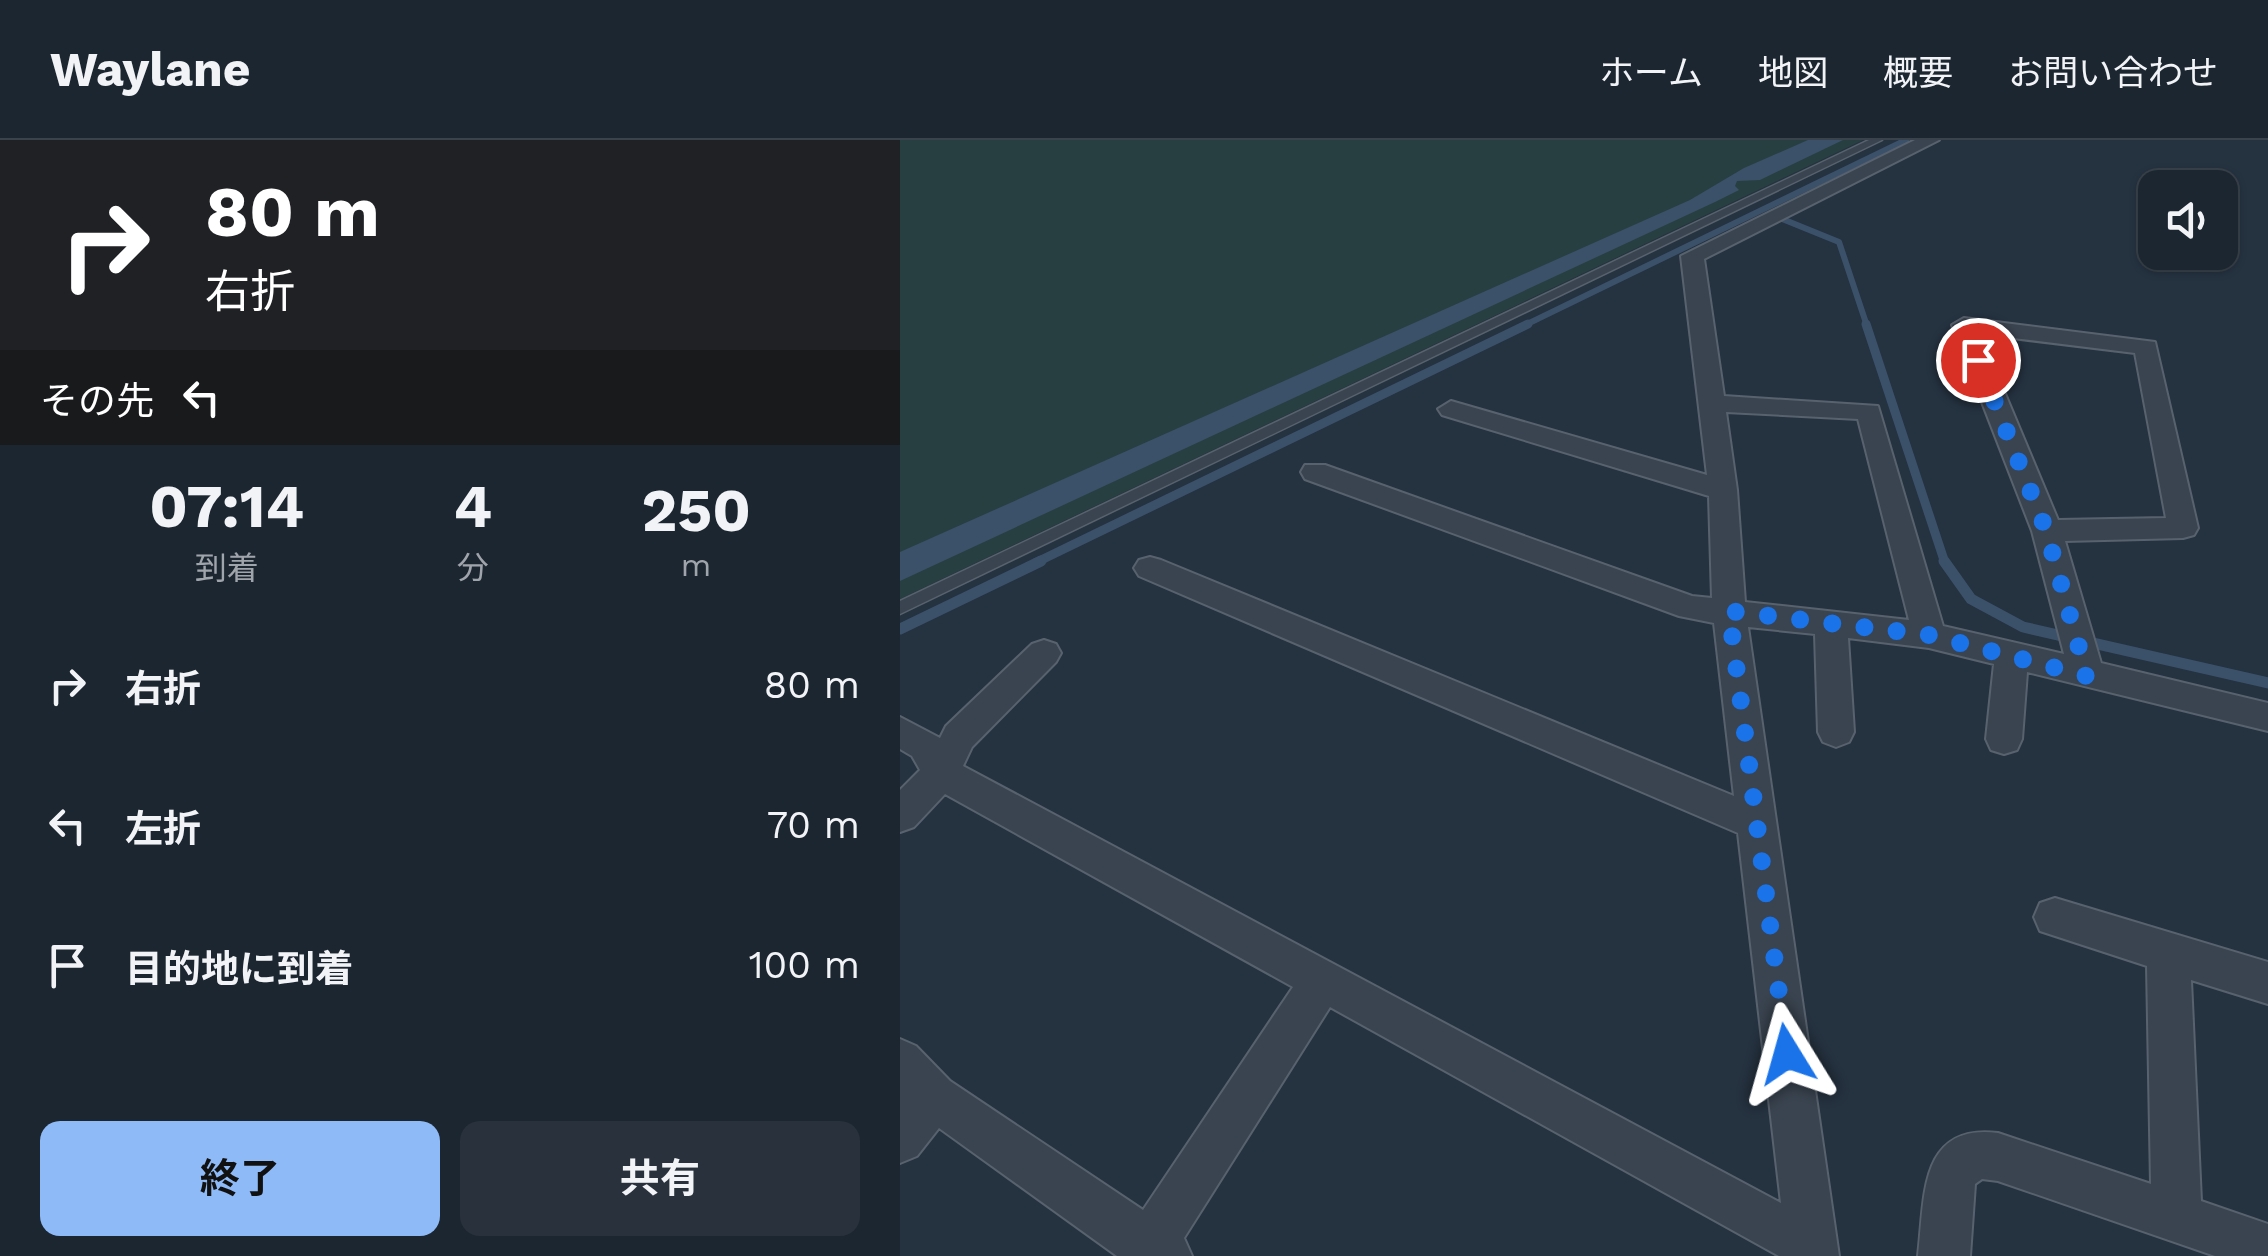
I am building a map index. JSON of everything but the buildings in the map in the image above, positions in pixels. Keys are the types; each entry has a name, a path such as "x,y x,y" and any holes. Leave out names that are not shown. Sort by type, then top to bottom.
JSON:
{"street":[{"path":"1813,1252 1729,611 1723,490 1692,256 1930,140"},
{"path":"2046,530 2183,528 2146,347 1949,324 2046,530 2087,676"},
{"path":"1712,403 1870,412 1929,635"},
{"path":"1451,409 1723,490"},
{"path":"1315,472 1690,608 1929,635 2268,717"},
{"path":"1150,568 1755,822"},
{"path":"1831,625 1836,732"},
{"path":"900,815 942,773 959,737 1044,653"},
{"path":"2004,738 2012,654"},
{"path":"900,732 924,745 942,773 1813,1252"},
{"path":"2055,917 2268,983"},
{"path":"2168,952 2178,1218"},
{"path":"900,1062 934,1097 1153,1252 1322,981"},
{"path":"900,1139 934,1097"},
{"path":"1944,1256 1952,1171 1975,1154 1998,1156 2268,1249"}],"lane":[{"path":"900,608 1877,140"}],"green space":[{"path":"900,140 1863,140 900,599"}],"water":[{"path":"1808,140 1843,140 1760,180 1737,181 1735,186 1739,190 1715,202 900,581 900,552 1690,200 1744,168"}],"waterway":[{"path":"1523,326 1906,140"},
{"path":"1770,214 1839,242 1867,326"},
{"path":"1035,563 1528,324"},
{"path":"1866,324 1945,562"},
{"path":"900,629 1041,561"},
{"path":"1945,562 1971,599 2023,627 2268,683"}],"route":[{"path":"1787,1054 1729,611 1929,635 2087,676 2046,530 1978,360"}]}
